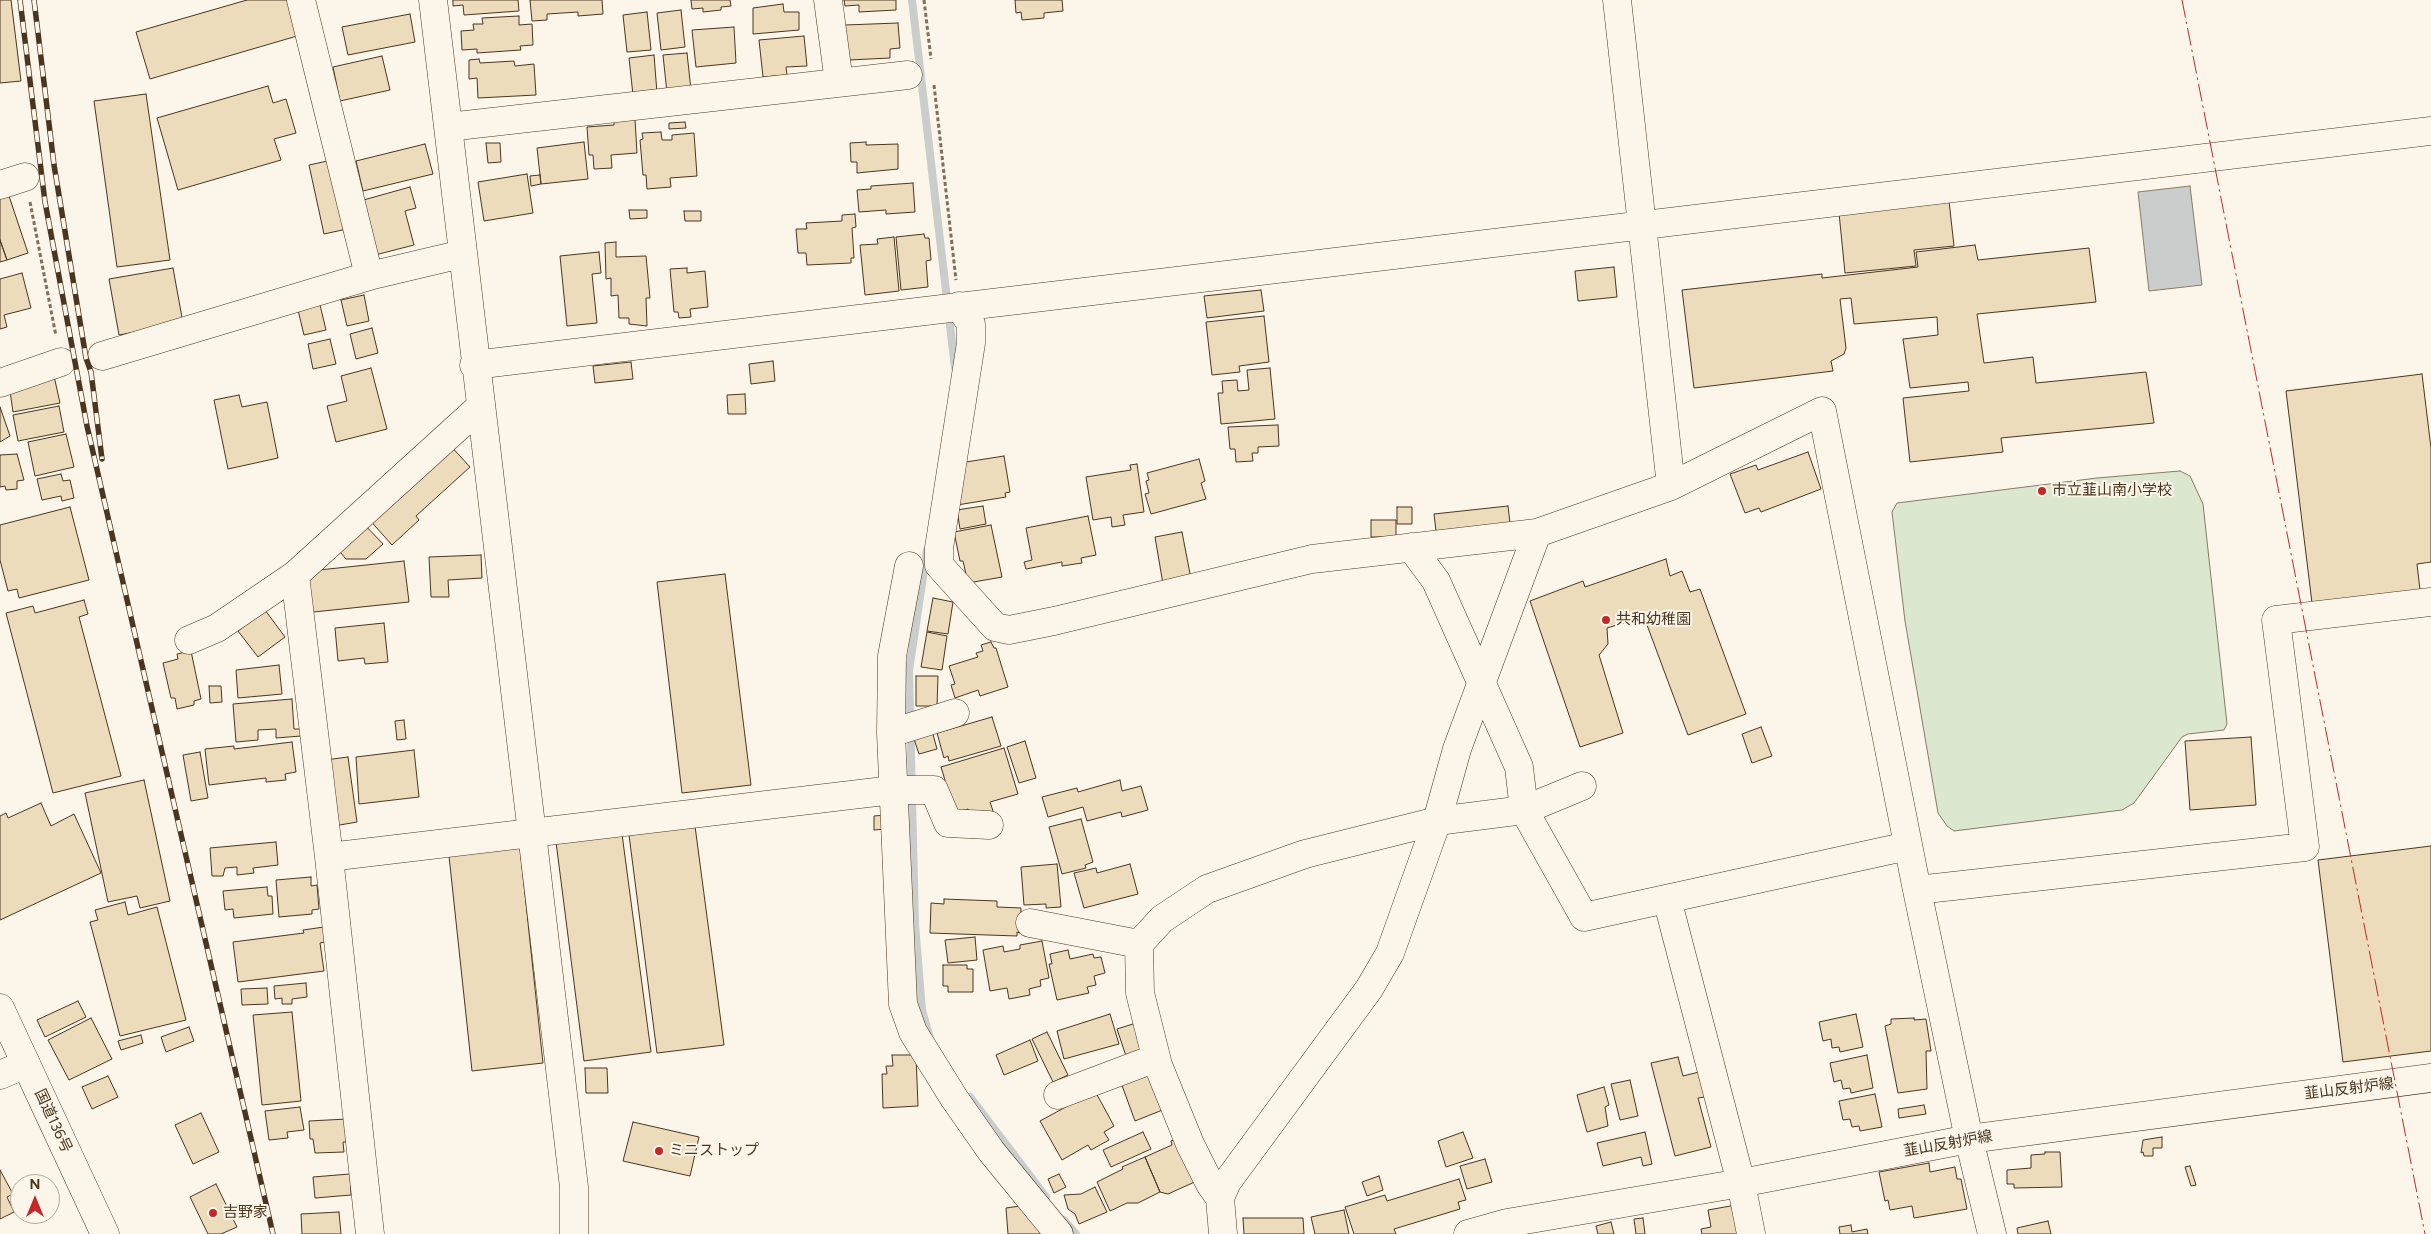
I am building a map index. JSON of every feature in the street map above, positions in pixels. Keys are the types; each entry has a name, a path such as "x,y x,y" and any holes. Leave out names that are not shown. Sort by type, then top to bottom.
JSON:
{"main road":[{"path":"300,0 369,276"},
{"path":"433,0 474,365 533,834 574,1187 574,1234"},
{"path":"828,0 839,82"},
{"path":"1617,0 1671,486"},
{"path":"448,127 924,73"},
{"path":"474,365 2431,131"},
{"path":"102,356 369,276 462,254"},
{"path":"952,307 971,324 971,343 938,548 939,565 995,627 1009,630 1054,621 1312,559 1411,546 1537,533 1671,486 1822,412 1916,890 1969,1139 1992,1234"},
{"path":"0,383 61,362"},
{"path":"189,640 217,628 294,575 480,407"},
{"path":"1223,1234 1220,1198 1227,1182 1369,989 1390,953 1437,821 1457,749 1537,533"},
{"path":"1411,546 1436,581 1519,767 1524,810 1584,917 1908,846"},
{"path":"909,566 892,656 902,730 904,790 903,1004 908,1022 954,1098 991,1151 1059,1234"},
{"path":"294,575 329,858 370,1234"},
{"path":"1916,890 2305,847 2276,620 2431,602"},
{"path":"902,730 954,713"},
{"path":"1220,1198 1210,1184 1190,1144 1156,1058 1140,992 1139,944 1162,920 1207,889 1305,854 1437,821 1524,810 1582,786"},
{"path":"329,858 904,790 934,790 948,823 989,825"},
{"path":"1667,899 1741,1183 1751,1234"},
{"path":"1030,922 1139,944"},
{"name":"国道136号","path":"0,1008 105,1234"},
{"path":"1058,1095 1156,1058"},
{"path":"0,1075 26,1064"},
{"name":"韮山反射炉線","path":"1468,1234 1507,1223 1741,1183 1969,1139 2431,1078"}],"path":[{"path":"924,0 924,73 952,307"},
{"path":"12,181 61,362"}],"green space":[{"path":"2180,471 2190,476 2203,504 2227,724 2224,730 2188,734 2182,737 2134,803 2122,810 1954,831 1947,826 1938,813 1905,621 1892,512 1897,503 2097,478"}],"shaded area":[{"path":"2190,186 2202,285 2149,291 2138,192"}],"building":[{"path":"0,0 11,0 21,81 0,83"},
{"path":"247,0 287,0 297,36 150,79 136,32"},
{"path":"453,0 518,0 519,11 464,15 463,5 453,6"},
{"path":"530,0 602,0 603,14 578,16 578,12 547,14 547,20 532,21"},
{"path":"691,0 730,0 731,6 721,7 721,10 703,12 703,8 692,9"},
{"path":"844,0 896,0 896,10 859,12 859,5 845,6"},
{"path":"1015,0 1062,0 1063,11 1044,13 1044,18 1022,20 1021,12 1016,13"},
{"path":"783,4 784,12 799,12 799,30 753,34 753,8"},
{"path":"681,10 685,47 661,50 657,13"},
{"path":"647,12 651,50 627,52 623,15"},
{"path":"410,14 415,42 348,55 342,27"},
{"path":"519,16 519,25 532,24 533,45 520,46 521,50 477,53 477,49 462,50 461,31 474,30 473,24 483,24 482,18"},
{"path":"898,23 900,48 890,49 890,58 849,60 845,25"},
{"path":"734,27 736,63 696,67 692,30"},
{"path":"804,36 807,66 786,67 787,75 763,77 759,40"},
{"path":"687,53 691,90 667,93 663,55"},
{"path":"654,55 657,93 633,95 629,58"},
{"path":"382,56 390,90 340,101 333,67"},
{"path":"479,59 480,63 514,61 515,66 534,64 536,95 478,98 477,78 469,79 469,60"},
{"path":"268,86 273,103 286,99 296,133 274,139 281,160 178,190 157,118"},
{"path":"146,94 170,260 117,267 94,101"},
{"path":"635,119 637,153 611,155 612,168 594,169 593,155 589,155 587,127 614,125 614,121"},
{"path":"685,122 686,128 669,129 669,123"},
{"path":"661,132 662,140 672,140 672,135 694,133 697,176 670,178 671,187 647,189 646,175 643,175 640,140 643,139 642,133"},
{"path":"584,142 588,179 541,184 537,148"},
{"path":"866,142 866,145 898,144 898,169 857,173 857,162 851,162 850,143"},
{"path":"486,143 500,143 501,162 488,163"},
{"path":"425,144 433,174 363,191 356,161"},
{"path":"332,160 347,229 324,234 309,165"},
{"path":"527,174 533,213 484,221 478,182"},
{"path":"540,175 541,184 531,186 530,176"},
{"path":"913,183 915,212 886,214 886,210 859,212 857,190 871,189 871,186"},
{"path":"410,187 416,208 405,211 414,245 375,255 360,201"},
{"path":"7,190 28,253 7,260 0,240 0,193"},
{"path":"1949,201 1954,246 1914,250 1916,266 1845,273 1839,213"},
{"path":"629,210 647,210 647,218 630,219"},
{"path":"684,211 701,211 701,221 685,221"},
{"path":"855,214 856,227 852,228 854,258 851,258 851,263 807,265 806,253 798,253 796,229 807,229 806,223 842,221 842,215"},
{"path":"924,234 925,238 929,238 931,260 926,261 928,287 901,290 896,237"},
{"path":"894,237 899,291 865,295 860,245 878,244 877,239"},
{"path":"0,240 7,260 0,262"},
{"path":"616,242 616,257 646,256 650,298 646,298 647,326 629,324 629,318 619,318 618,295 611,296 611,278 606,279 605,243"},
{"path":"1975,245 1978,260 2089,248 2096,302 1977,314 1984,363 2033,357 2036,383 2146,372 2154,423 2001,438 2003,452 1910,462 1903,398 1969,391 1968,382 1910,388 1903,339 1938,335 1937,317 1854,324 1851,298 1840,299 1846,348 1844,354 1831,361 1833,371 1694,388 1682,290 1822,274 1822,278 1918,267 1916,252"},
{"path":"599,252 601,273 592,274 597,323 567,326 560,256"},
{"path":"1614,267 1617,297 1578,301 1575,271"},
{"path":"173,268 183,323 119,335 109,279"},
{"path":"687,268 687,273 705,271 708,307 690,309 691,317 679,318 678,312 674,312 670,269"},
{"path":"22,273 31,308 4,315 7,327 0,329 0,279"},
{"path":"1261,290 1264,311 1207,318 1204,296"},
{"path":"364,295 369,321 347,326 341,300"},
{"path":"320,305 326,330 304,335 298,310"},
{"path":"1264,316 1269,362 1239,366 1240,372 1212,375 1206,322"},
{"path":"372,328 378,353 356,359 350,334"},
{"path":"330,339 336,364 313,369 308,344"},
{"path":"773,361 775,381 751,384 749,364"},
{"path":"631,362 633,379 595,383 593,366"},
{"path":"371,368 387,429 336,442 327,406 347,401 341,376"},
{"path":"1270,368 1275,419 1221,424 1218,393 1223,393 1222,381 1237,380 1238,391 1249,390 1247,370"},
{"path":"2422,374 2431,448 2431,562 2417,564 2420,590 2312,603 2286,391"},
{"path":"54,376 60,403 13,412 10,391"},
{"path":"745,394 746,414 728,414 727,395"},
{"path":"239,395 242,407 267,402 278,458 228,469 214,400"},
{"path":"59,406 64,432 18,441 13,415"},
{"path":"0,407 10,436 0,442"},
{"path":"1278,425 1279,446 1258,447 1258,453 1252,453 1253,461 1236,462 1235,449 1230,449 1228,427"},
{"path":"66,434 74,467 35,476 28,442"},
{"path":"448,443 470,467 416,516 419,520 392,545 367,517"},
{"path":"1808,452 1821,489 1761,512 1759,508 1745,513 1730,474 1756,465 1758,470"},
{"path":"17,454 24,480 17,481 17,489 6,490 5,486 0,487 0,455"},
{"path":"1004,456 1010,492 1005,493 1006,497 957,505 966,462"},
{"path":"1199,459 1205,481 1201,483 1206,499 1151,514 1145,494 1149,493 1146,481 1149,480 1147,473"},
{"path":"1137,464 1144,512 1123,515 1125,525 1112,527 1111,517 1093,520 1086,477 1131,470 1130,465"},
{"path":"61,474 63,481 70,480 74,498 62,501 61,496 42,500 37,479"},
{"path":"983,506 986,524 960,529 957,510"},
{"path":"1508,506 1510,523 1436,531 1434,514"},
{"path":"70,507 89,580 19,598 17,589 8,591 0,560 0,525"},
{"path":"1397,507 1412,507 1412,524 1397,524"},
{"path":"1088,516 1096,555 1081,558 1082,563 1062,566 1062,562 1026,569 1024,562 1032,560 1026,528"},
{"path":"1371,520 1396,520 1396,537 1371,537"},
{"path":"361,521 383,544 366,559 346,559 334,545"},
{"path":"991,525 1002,577 968,583 963,561 960,561 954,532"},
{"path":"1182,532 1191,579 1163,584 1155,537"},
{"path":"481,555 482,578 448,580 449,597 431,597 429,557"},
{"path":"1666,559 1670,576 1682,571 1690,592 1700,589 1746,714 1688,735 1644,617 1607,628 1608,644 1599,655 1623,733 1580,747 1530,601 1583,581 1585,587"},
{"path":"404,561 409,602 304,613 300,572"},
{"path":"725,574 751,785 682,793 657,582"},
{"path":"933,598 953,602 948,634 927,631"},
{"path":"84,600 88,614 79,617 121,776 53,793 6,613 33,606 35,613"},
{"path":"265,610 285,637 258,657 238,631"},
{"path":"384,623 388,662 365,664 364,658 338,661 335,628"},
{"path":"927,632 947,636 942,670 921,667"},
{"path":"991,642 994,648 996,648 1008,687 980,696 978,690 955,698 951,685 955,684 949,666 978,657 976,653 983,651 981,645"},
{"path":"191,651 201,699 194,701 194,705 177,709 175,698 171,698 163,663 178,659 177,654"},
{"path":"279,665 282,694 238,698 236,670"},
{"path":"916,676 938,676 937,706 916,706"},
{"path":"209,686 221,686 222,702 210,703"},
{"path":"292,699 294,729 300,729 301,736 276,738 276,729 258,730 258,740 236,742 233,704"},
{"path":"992,717 1001,746 949,761 948,756 944,758 937,733"},
{"path":"404,720 406,739 397,740 395,721"},
{"path":"1761,727 1772,756 1752,763 1742,734"},
{"path":"932,731 937,749 919,754 913,736"},
{"path":"2251,737 2256,805 2190,810 2185,741"},
{"path":"1025,741 1036,778 1019,783 1007,747"},
{"path":"292,742 296,772 285,774 286,780 266,782 266,778 209,785 205,749 234,746 234,749"},
{"path":"1004,748 1018,794 990,802 993,811 970,818 968,809 955,813 941,767"},
{"path":"414,750 419,797 359,804 356,757"},
{"path":"200,752 208,798 191,801 183,755"},
{"path":"348,757 357,822 334,826 325,760"},
{"path":"144,780 170,901 140,908 137,896 108,902 85,793"},
{"path":"1120,780 1122,791 1141,786 1148,810 1122,817 1121,812 1087,821 1083,807 1048,817 1042,797 1077,788 1078,792"},
{"path":"41,803 51,826 74,814 101,873 0,920 0,816 6,813 8,818"},
{"path":"886,815 886,829 874,830 874,816"},
{"path":"1081,819 1093,862 1085,865 1086,868 1062,874 1049,827"},
{"path":"695,826 724,1045 657,1053 629,835"},
{"path":"622,834 651,1052 584,1061 556,842"},
{"path":"276,842 278,865 253,868 254,873 237,875 237,867 225,868 223,876 212,876 210,848"},
{"path":"2431,846 2431,1051 2343,1062 2318,860"},
{"path":"520,848 543,1063 472,1071 449,856"},
{"path":"1057,864 1061,907 1046,908 1046,904 1024,905 1021,867"},
{"path":"1130,864 1138,894 1084,908 1074,873 1096,868 1097,873"},
{"path":"311,877 311,886 317,885 319,909 312,910 312,914 279,917 276,880"},
{"path":"267,887 268,896 272,896 273,914 234,918 233,909 225,910 223,891"},
{"path":"944,899 997,901 997,907 1021,908 1020,933 1017,932 1017,936 930,933 931,903 944,904"},
{"path":"125,902 128,915 157,907 186,1020 120,1036 90,922 98,920 95,910"},
{"path":"324,927 325,942 320,943 324,971 238,982 233,942 304,933 303,930"},
{"path":"975,937 977,960 948,963 945,940"},
{"path":"1042,941 1049,978 1040,980 1041,986 1029,989 1030,995 1009,999 1007,988 990,991 983,950 1003,946 1004,952 1020,949 1020,945"},
{"path":"1068,950 1070,959 1093,954 1094,958 1101,957 1105,973 1094,976 1096,985 1087,987 1089,993 1057,1000 1049,964 1052,964 1050,954"},
{"path":"943,965 967,965 967,969 973,969 973,992 948,992 948,986 943,986"},
{"path":"306,983 307,997 292,999 292,1004 282,1004 282,998 275,999 274,986"},
{"path":"267,988 268,1004 242,1005 241,989"},
{"path":"78,1001 86,1017 45,1037 37,1020"},
{"path":"292,1012 301,1101 262,1105 253,1015"},
{"path":"1110,1014 1119,1044 1064,1059 1057,1031"},
{"path":"1856,1014 1863,1047 1840,1052 1839,1047 1832,1048 1831,1039 1823,1041 1819,1022"},
{"path":"91,1018 112,1059 69,1080 48,1040"},
{"path":"1914,1018 1914,1020 1926,1019 1931,1051 1926,1051 1927,1089 1898,1093 1885,1026 1891,1024 1891,1019"},
{"path":"1136,1023 1147,1056 1128,1062 1117,1029"},
{"path":"189,1027 194,1041 166,1052 161,1037"},
{"path":"1047,1032 1068,1075 1053,1082 1032,1039"},
{"path":"141,1035 143,1043 121,1050 118,1041"},
{"path":"1030,1040 1038,1061 1004,1075 996,1055"},
{"path":"892,1055 916,1055 918,1106 883,1108 882,1074 887,1074 886,1066 893,1066"},
{"path":"1867,1055 1873,1088 1851,1093 1850,1088 1843,1089 1841,1080 1834,1082 1830,1063"},
{"path":"1678,1057 1683,1076 1699,1072 1705,1097 1698,1098 1711,1147 1675,1156 1651,1063"},
{"path":"585,1068 607,1068 608,1093 586,1093"},
{"path":"1149,1068 1165,1109 1135,1121 1120,1080"},
{"path":"108,1076 118,1097 92,1109 82,1087"},
{"path":"1630,1080 1638,1116 1620,1120 1611,1084"},
{"path":"1604,1087 1609,1105 1605,1107 1608,1126 1587,1132 1577,1095"},
{"path":"1095,1091 1114,1126 1104,1132 1109,1140 1091,1150 1088,1145 1062,1160 1040,1121"},
{"path":"1875,1094 1882,1127 1860,1131 1859,1126 1852,1127 1850,1119 1843,1120 1839,1101"},
{"path":"1924,1105 1926,1114 1899,1118 1898,1109"},
{"path":"300,1107 304,1130 287,1132 288,1138 269,1140 265,1111"},
{"path":"201,1113 219,1152 193,1164 175,1125"},
{"path":"347,1119 349,1142 343,1142 344,1152 315,1153 313,1139 310,1139 309,1121"},
{"path":"633,1122 699,1137 690,1176 623,1161"},
{"path":"1143,1132 1151,1149 1111,1167 1103,1150"},
{"path":"1463,1132 1473,1158 1446,1167 1438,1141"},
{"path":"1645,1132 1652,1164 1643,1166 1641,1157 1603,1166 1597,1143"},
{"path":"2162,1137 2162,1148 2153,1148 2153,1156 2144,1156 2143,1152 2141,1153 2143,1140"},
{"path":"1179,1138 1199,1180 1168,1194 1160,1192 1145,1157 1172,1145 1171,1141"},
{"path":"2045,1152 2060,1152 2062,1187 2014,1188 2014,1184 2007,1184 2007,1170 2031,1168 2031,1155 2045,1154"},
{"path":"1145,1157 1160,1192 1138,1203 1127,1203 1110,1211 1097,1182 1123,1169 1122,1167"},
{"path":"1485,1159 1492,1182 1467,1189 1460,1166"},
{"path":"1929,1163 1930,1172 1955,1167 1957,1179 1961,1179 1967,1209 1914,1218 1912,1206 1890,1210 1888,1200 1885,1201 1879,1172"},
{"path":"2190,1166 2196,1185 2191,1186 2185,1167"},
{"path":"0,1170 10,1188 10,1196 7,1197 10,1203 10,1214 0,1219"},
{"path":"350,1174 351,1195 315,1198 313,1177"},
{"path":"1059,1174 1066,1187 1054,1193 1048,1179"},
{"path":"1379,1176 1383,1190 1367,1196 1362,1182"},
{"path":"1459,1179 1466,1200 1458,1202 1460,1209 1394,1229 1396,1234 1354,1234 1345,1207 1385,1195 1387,1201"},
{"path":"216,1184 237,1227 221,1234 208,1234 190,1197"},
{"path":"1095,1187 1107,1212 1079,1224 1075,1214 1068,1209 1064,1195 1081,1194"},
{"path":"1736,1205 1742,1234 1702,1234 1701,1229 1711,1227 1708,1210"},
{"path":"1020,1206 1045,1234 1008,1234 1006,1208"},
{"path":"1344,1210 1349,1234 1315,1234 1311,1217"},
{"path":"339,1212 341,1234 302,1234 301,1214"},
{"path":"1243,1218 1303,1218 1304,1234 1244,1234"},
{"path":"1643,1218 1645,1234 1636,1234 1634,1219"},
{"path":"2048,1221 2051,1234 2018,1234 2017,1228"},
{"path":"1611,1222 1614,1234 1598,1234 1596,1226"},
{"path":"1851,1225 1852,1232 1867,1229 1868,1234 1840,1234 1839,1227"}],"waterway":[{"path":"912,0 955,368"},
{"path":"927,550 909,671 915,924 922,1010 930,1038"},
{"path":"970,1097 1046,1197"},
{"path":"1064,1220 1076,1234"}],"railway":[{"path":"20,0 45,202 87,426 273,1234"},
{"path":"34,0 54,165 86,358 91,372 102,459"}],"power":[{"path":"2182,0 2425,1234"}],"place":[{"name":"市立韮山南小学校","path":"2042,491"},
{"name":"共和幼稚園","path":"1606,620"},
{"name":"ミニストップ","path":"659,1151"},
{"name":"吉野家","path":"213,1213"}]}
